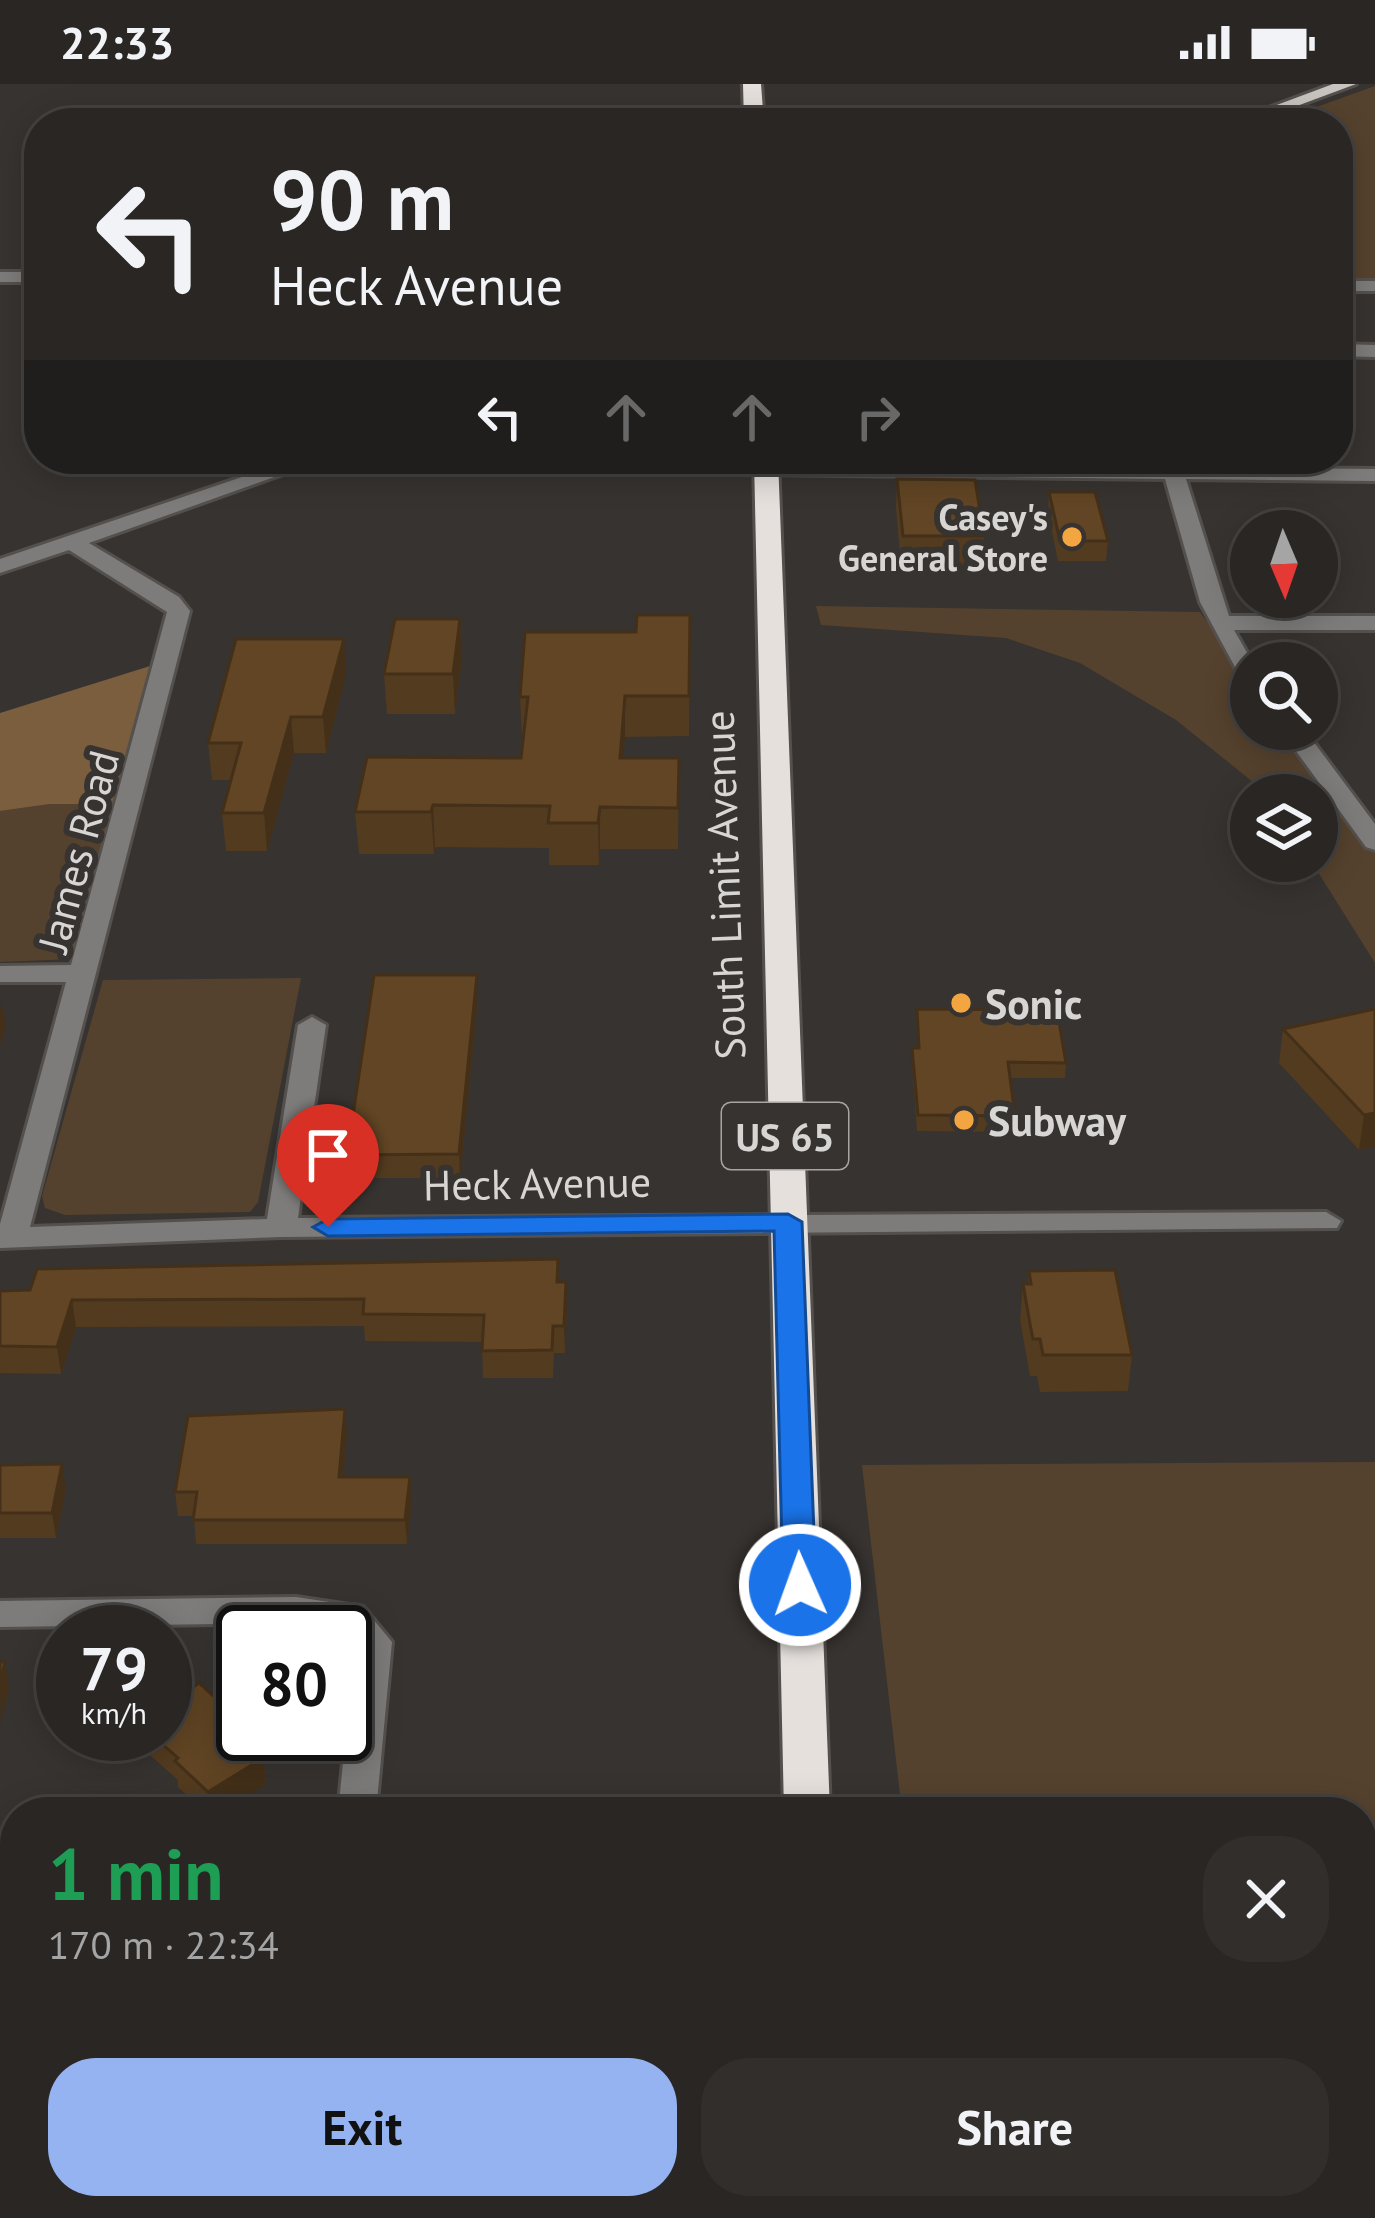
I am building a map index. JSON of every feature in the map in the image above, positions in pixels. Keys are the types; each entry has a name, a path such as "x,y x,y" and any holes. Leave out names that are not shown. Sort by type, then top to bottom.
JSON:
{"highway":[{"name":"South Limit Avenue","path":"766,474 807,1797"}],"main road":[{"path":"1279,108 1348,84"}],"street":[{"path":"0,566 270,474"},
{"path":"1175,474 1230,646"},
{"path":"1334,474 1375,476"},
{"name":"James Road","path":"6,1237 86,973 179,611 172,602 70,541"},
{"path":"1222,623 1375,623"},
{"path":"1307,750 1375,842"},
{"path":"0,974 86,973"},
{"path":"281,1228 312,1025"},
{"name":"Heck Avenue","path":"6,1237 281,1228 1326,1221"},
{"path":"17,1614 296,1610 350,1616 374,1642 358,1797"}],"shaded area":[{"path":"1375,86 1375,280 1353,280 1353,108 1314,108"},
{"path":"816,606 1200,612 1230,654 1230,750 1299,750 1317,774 1243,774 1176,720 1080,663 1006,638 821,625"},
{"path":"166,661 121,804 50,804 0,811 0,713"},
{"path":"1338,803 1375,853 1375,963 1324,882 1338,882"},
{"path":"50,804 121,804 74,959 0,962 0,811"},
{"path":"301,978 258,1202 250,1212 65,1215 45,1208 42,1196 103,980"},
{"path":"1375,1462 1375,1797 900,1797 862,1465"}],"building":[{"path":"897,479 975,480 984,536 903,536"},
{"path":"1049,492 1095,492 1108,541 1060,541"},
{"path":"637,615 690,615 689,696 625,696 620,758 679,758 678,808 600,807 598,823 548,823 550,806 433,805 431,812 355,812 367,757 521,758 528,697 520,697 525,632 636,632"},
{"path":"395,619 460,619 453,674 384,674"},
{"path":"236,639 344,639 323,717 291,717 264,813 222,813 241,743 208,743"},
{"path":"374,975 477,975 459,1154 347,1155"},
{"path":"917,1009 1057,1010 1066,1063 1008,1062 1015,1116 918,1115 912,1048 919,1048"},
{"path":"1375,1009 1375,1113 1364,1115 1283,1029"},
{"path":"558,1259 557,1282 566,1282 564,1326 553,1326 552,1350 482,1351 484,1315 363,1314 364,1299 72,1300 57,1347 0,1346 0,1291 30,1290 37,1269"},
{"path":"1115,1270 1132,1355 1043,1355 1040,1339 1033,1339 1023,1284 1031,1284 1029,1271"},
{"path":"345,1409 339,1477 410,1477 405,1520 193,1520 197,1492 175,1492 188,1416"},
{"path":"62,1464 52,1513 0,1513 0,1465"},
{"path":"199,1683 216,1698 216,1761 258,1761 208,1792 175,1761 192,1761 192,1688"}],"place":[{"name":"Casey's General Store","path":"1072,537"},
{"name":"Sonic","path":"961,1003"},
{"name":"Subway","path":"964,1120"}],"route":[{"path":"328,1227 788,1222 800,1585"}]}
